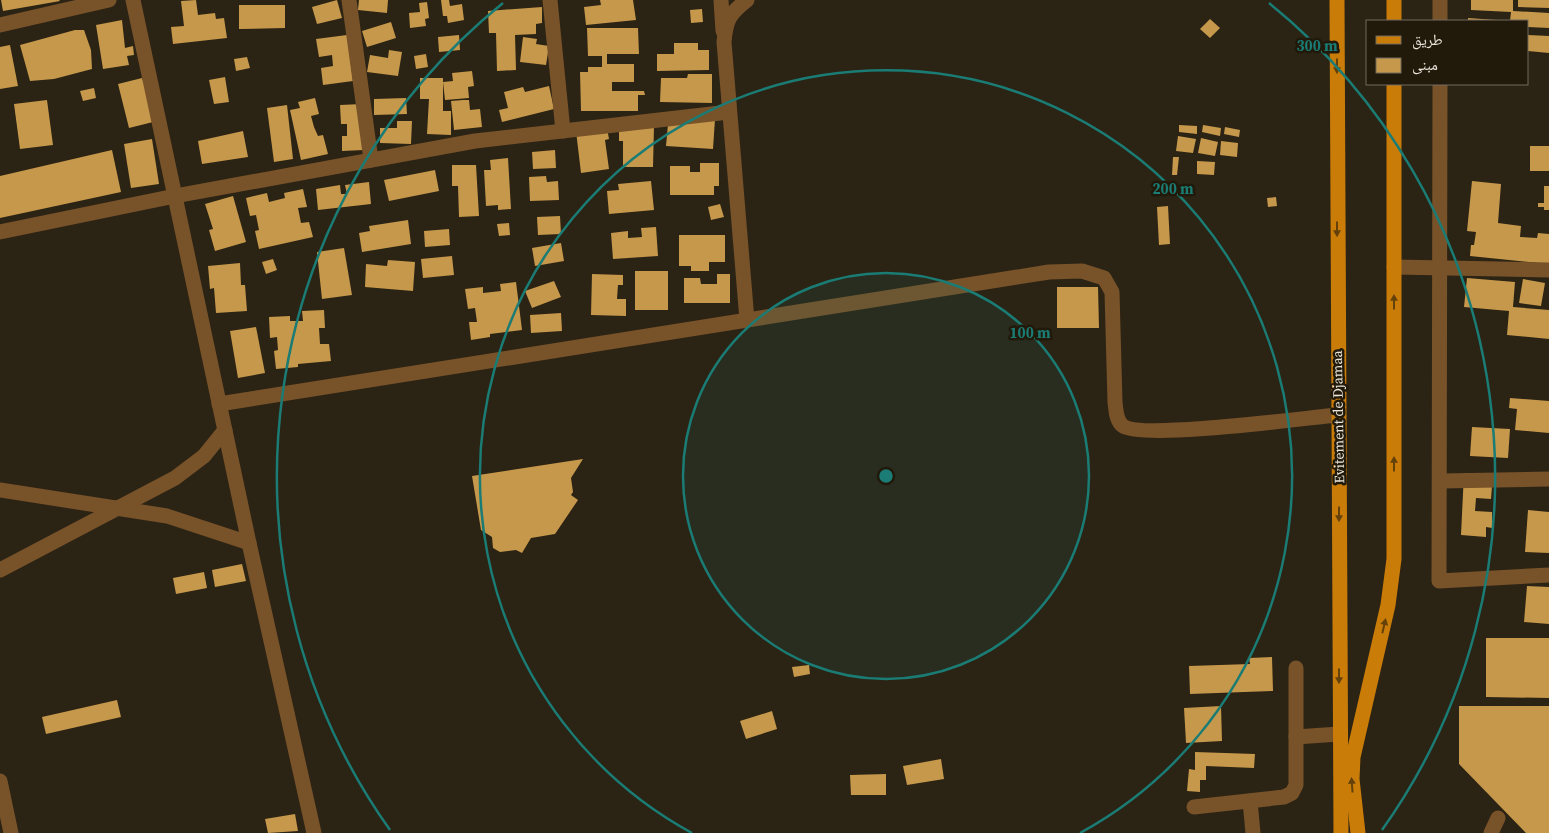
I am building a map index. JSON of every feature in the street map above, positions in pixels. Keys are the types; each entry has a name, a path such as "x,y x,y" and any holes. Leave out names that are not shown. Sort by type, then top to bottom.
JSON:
{"main road":[{"name":"Evitement de Djamaa","path":"1337,0 1339,734 1341,833"},
{"path":"1394,0 1394,20"},
{"path":"1358,833 1352,778 1353,757 1387,613 1394,559 1394,85"}],"street":[{"path":"0,25 109,0"},
{"path":"133,0 249,543 314,833"},
{"path":"349,0 371,160"},
{"path":"550,0 563,131"},
{"path":"721,0 747,320"},
{"path":"724,42 726,22 734,10 747,0"},
{"path":"1440,0 1440,20"},
{"path":"1440,85 1441,481 1439,580 1549,575"},
{"path":"0,232 175,196 475,141 729,112"},
{"path":"1394,267 1549,270"},
{"path":"219,404 1049,272 1082,271 1104,278 1112,292 1117,417 1121,425 1132,431 1192,429 1338,414"},
{"path":"0,570 175,478 204,456 225,430"},
{"path":"1441,481 1549,479"},
{"path":"0,490 167,516 249,543"},
{"path":"1194,807 1284,797 1292,793 1296,785 1296,668"},
{"path":"1296,737 1339,734"},
{"path":"0,781 11,833"},
{"path":"1250,801 1253,833"},
{"path":"1491,833 1498,818"}],"building":[{"path":"1,0 59,0 60,1 3,11"},
{"path":"196,0 198,15 215,13 216,19 224,18 227,38 173,44 171,27 184,26 181,1"},
{"path":"337,0 342,18 317,24 312,7"},
{"path":"359,0 388,0 387,13 358,10"},
{"path":"441,0 449,0 450,6 462,4 464,20 448,23 447,16 443,16"},
{"path":"600,0 633,0 636,20 586,25 584,7 601,5"},
{"path":"1471,0 1513,0 1513,11 1549,13 1549,28 1529,27 1529,20 1510,20 1511,12 1471,10"},
{"path":"1518,0 1549,0 1549,8 1518,7"},
{"path":"427,2 429,18 425,19 426,26 410,28 409,13 420,12 419,3"},
{"path":"239,5 285,5 285,28 239,29"},
{"path":"542,7 542,23 536,24 536,34 515,35 516,70 497,71 496,33 489,33 488,11"},
{"path":"702,9 703,22 691,23 690,10"},
{"path":"1468,18 1497,20 1468,20"},
{"path":"1210,19 1220,28 1210,38 1200,29"},
{"path":"122,20 125,48 133,46 134,55 127,56 129,65 103,69 96,25"},
{"path":"391,22 396,38 367,47 362,31"},
{"path":"587,28 638,28 639,54 607,54 607,64 634,64 634,82 612,82 612,91 644,91 645,95 638,95 638,111 581,111 580,72 588,72 588,67 602,67 602,56 588,56"},
{"path":"75,30 84,30 91,50 92,69 54,79 30,81 20,45"},
{"path":"347,35 353,81 323,85 321,68 333,66 332,55 319,57 316,39"},
{"path":"459,35 460,50 439,52 438,37"},
{"path":"1529,35 1549,36 1549,53 1529,51"},
{"path":"523,37 537,39 536,44 549,46 546,65 520,62"},
{"path":"674,43 698,43 698,50 709,50 709,70 657,71 657,54 674,54"},
{"path":"10,45 18,86 0,89 0,47"},
{"path":"389,50 402,52 398,76 367,72 370,55 388,58"},
{"path":"426,54 428,67 416,69 414,56"},
{"path":"247,57 250,68 236,71 234,59"},
{"path":"472,71 474,86 468,87 469,98 445,100 443,82 453,81 452,73"},
{"path":"688,74 712,74 712,103 660,102 661,78 687,78"},
{"path":"225,77 229,102 214,104 209,80"},
{"path":"142,78 157,121 129,128 118,84"},
{"path":"420,78 443,78 443,111 451,111 451,135 427,134 429,99 420,99"},
{"path":"549,86 554,109 502,122 499,110 508,108 504,92 523,87 525,92"},
{"path":"94,88 96,98 83,101 80,91"},
{"path":"315,98 319,114 311,116 318,136 323,135 328,154 301,160 290,110 300,108 298,102"},
{"path":"406,98 407,114 374,115 374,99"},
{"path":"47,100 53,145 20,149 14,104"},
{"path":"469,100 470,110 480,109 482,127 454,130 451,101"},
{"path":"362,104 364,150 342,151 342,136 347,136 347,124 341,124 340,105"},
{"path":"287,105 293,159 274,162 267,108"},
{"path":"715,119 713,149 666,146 668,124"},
{"path":"397,121 412,121 411,144 380,143 380,128 397,128"},
{"path":"1179,125 1197,126 1197,134 1179,132"},
{"path":"1203,125 1221,128 1220,136 1202,132"},
{"path":"619,126 654,126 653,167 623,167 623,141 619,141"},
{"path":"1225,127 1240,130 1239,137 1224,134"},
{"path":"607,128 609,139 605,140 609,169 581,173 576,131"},
{"path":"243,131 248,157 202,164 198,141"},
{"path":"1178,136 1196,139 1193,153 1176,151"},
{"path":"1201,138 1218,142 1215,156 1198,153"},
{"path":"152,139 159,184 131,188 124,144"},
{"path":"1221,141 1238,143 1237,157 1220,155"},
{"path":"1530,146 1549,146 1549,171 1530,171"},
{"path":"112,150 121,192 0,218 0,176"},
{"path":"555,150 556,168 533,169 532,152"},
{"path":"1173,157 1179,157 1177,175 1172,175"},
{"path":"508,158 511,209 498,210 498,205 486,206 484,170 491,170 490,160"},
{"path":"1197,161 1215,162 1214,175 1197,174"},
{"path":"700,163 719,163 719,186 714,186 714,195 670,195 670,166 690,166 690,172 700,172"},
{"path":"452,165 476,165 479,216 459,217 458,186 452,186"},
{"path":"435,170 439,191 389,201 384,180"},
{"path":"546,176 547,182 558,181 559,200 530,201 529,177"},
{"path":"651,181 654,210 609,214 607,191 619,190 618,184"},
{"path":"1472,181 1501,184 1498,223 1521,226 1520,237 1537,238 1538,233 1549,234 1549,264 1470,256 1471,245 1474,245 1476,232 1467,231"},
{"path":"369,182 371,204 318,210 316,189 340,185 341,194 347,194 345,185"},
{"path":"1544,186 1549,186 1549,210 1544,210 1544,207 1538,207 1538,203 1544,203"},
{"path":"303,189 307,207 298,208 301,223 309,222 313,237 259,249 255,231 259,230 256,215 250,216 246,198 267,193 269,202 285,198 284,193"},
{"path":"233,196 246,242 215,251 209,230 213,229 205,204"},
{"path":"1276,197 1277,206 1268,207 1267,198"},
{"path":"720,204 724,217 711,220 708,207"},
{"path":"1168,206 1170,244 1159,245 1157,207"},
{"path":"560,216 561,234 538,235 537,217"},
{"path":"408,220 411,244 362,252 359,233 370,231 369,226"},
{"path":"509,223 510,235 499,236 497,224"},
{"path":"656,227 658,256 613,259 611,233 628,231 628,238 642,237 641,228"},
{"path":"449,229 450,245 425,247 424,231"},
{"path":"679,235 725,235 725,262 709,262 709,271 691,271 691,266 679,266"},
{"path":"561,243 564,261 535,266 532,248"},
{"path":"344,248 352,295 322,299 317,252"},
{"path":"452,256 454,275 423,278 421,259"},
{"path":"273,259 277,270 266,274 262,262"},
{"path":"388,260 415,262 413,291 365,287 366,264 387,266"},
{"path":"240,263 241,285 245,285 247,311 216,313 214,288 210,289 208,266"},
{"path":"635,271 668,271 668,310 635,310"},
{"path":"592,274 623,275 623,285 618,285 617,299 626,299 626,316 591,315"},
{"path":"717,274 730,274 730,303 684,303 684,278 700,278 701,284 717,284"},
{"path":"1467,278 1515,282 1513,307 1549,310 1549,339 1507,335 1509,311 1464,307"},
{"path":"1523,279 1545,283 1541,306 1519,303"},
{"path":"554,281 561,297 532,308 525,291"},
{"path":"516,282 522,330 490,334 490,337 471,340 469,322 477,322 475,308 468,309 465,289 483,287 483,293 501,291 500,284"},
{"path":"1057,287 1098,287 1099,328 1057,328"},
{"path":"324,310 325,328 319,328 320,344 329,344 331,361 298,364 298,367 276,369 274,351 278,350 277,337 270,338 269,317 290,316 290,321 303,321 302,311"},
{"path":"561,313 562,331 531,333 530,315"},
{"path":"256,327 265,373 238,378 230,331"},
{"path":"1510,398 1549,401 1549,433 1515,430 1517,409 1509,408"},
{"path":"1472,427 1510,429 1508,458 1470,456"},
{"path":"583,459 571,478 573,492 571,495 578,500 555,534 531,538 522,553 516,550 500,552 493,548 492,537 481,530 472,476"},
{"path":"1464,473 1493,474 1491,499 1476,498 1475,511 1492,512 1492,528 1486,527 1486,537 1461,535"},
{"path":"1528,510 1549,512 1549,553 1525,552"},
{"path":"242,564 246,581 215,587 212,570"},
{"path":"204,572 207,588 176,594 173,578"},
{"path":"1527,586 1549,587 1549,624 1524,622"},
{"path":"1486,638 1549,638 1549,698 1486,697"},
{"path":"1272,657 1273,691 1190,694 1189,666 1250,664 1249,658"},
{"path":"809,665 810,674 794,677 792,667"},
{"path":"117,700 121,717 46,734 42,717"},
{"path":"1221,706 1222,741 1186,743 1184,708"},
{"path":"1459,706 1549,706 1549,833 1526,833 1459,764"},
{"path":"772,711 777,729 746,739 740,721"},
{"path":"1195,752 1255,754 1254,768 1206,766 1206,780 1200,780 1200,792 1187,791 1189,769 1195,770"},
{"path":"941,759 944,779 907,785 903,766"},
{"path":"886,774 886,795 851,795 850,775"},
{"path":"295,814 298,831 268,833 265,819"}]}
